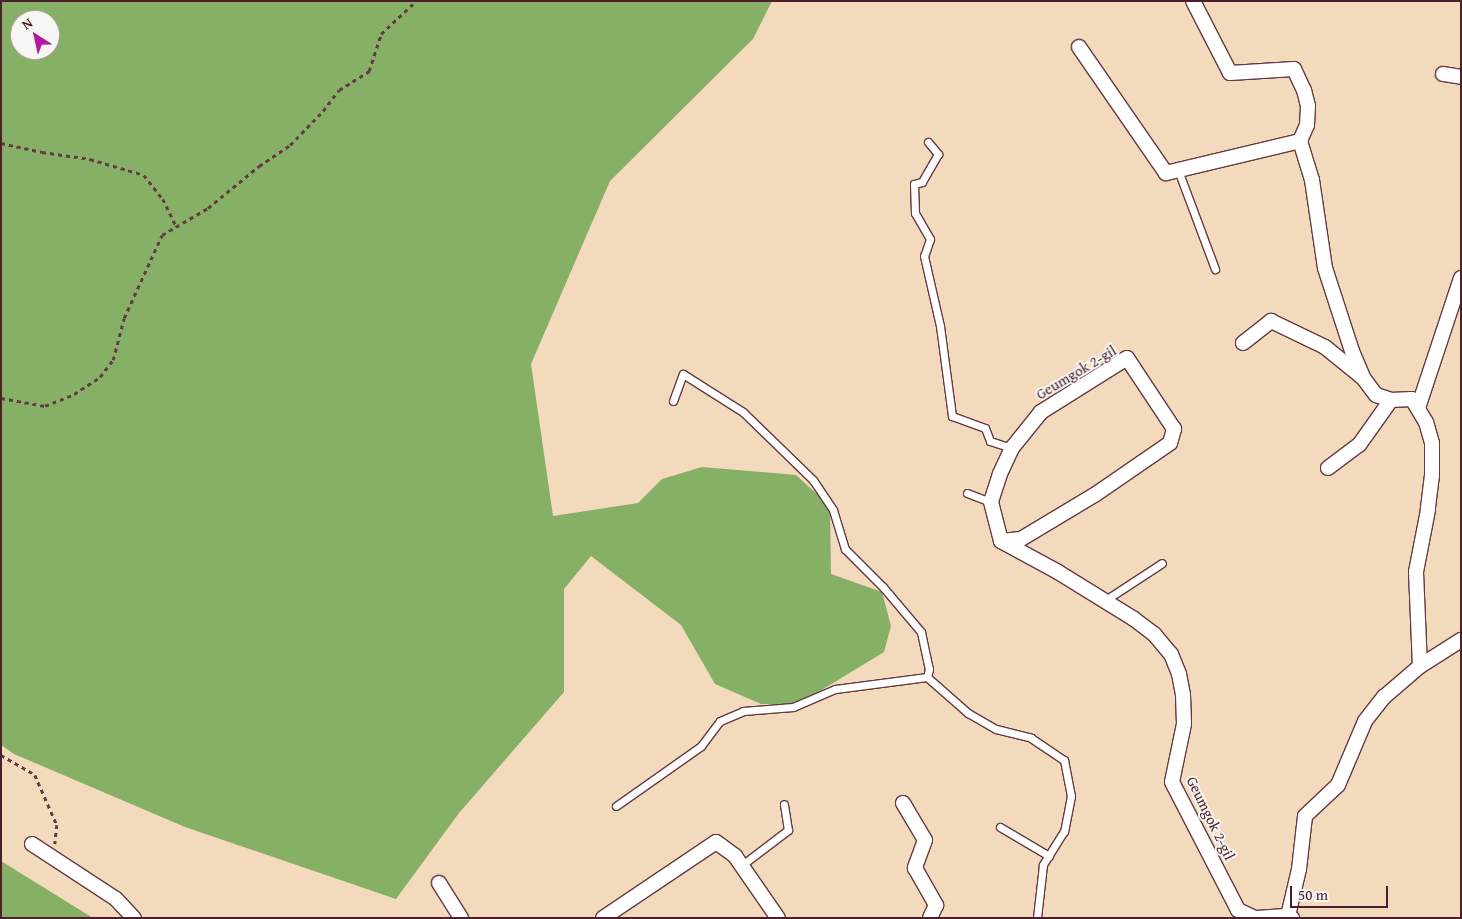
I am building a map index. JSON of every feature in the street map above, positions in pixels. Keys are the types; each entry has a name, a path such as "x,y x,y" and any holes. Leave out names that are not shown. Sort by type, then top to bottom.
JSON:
{"street":[{"path":"1193,1 1230,73 1294,69 1304,90 1308,106 1307,125 1300,141 1312,180 1326,268 1352,351 1364,379"},
{"path":"1079,47 1166,173 1300,141"},
{"path":"1443,74 1461,77"},
{"path":"1418,408 1461,278"},
{"path":"1243,343 1271,321 1325,347 1364,379 1376,394 1392,400 1412,398 1426,422 1432,443 1428,510 1416,572 1416,611 1420,666"},
{"name":"Geumgok 2-gil","path":"991,502 1000,474 1012,448 1041,412 1127,358 1174,429 1170,443 1096,494 1021,539 1002,541"},
{"path":"1328,468 1359,444 1392,400"},
{"path":"991,502 1002,541"},
{"name":"Geumgok 2-gil","path":"1002,541 1104,600 1154,634 1171,654 1179,674 1183,695 1184,724 1172,782 1238,910 1256,918 1290,917 1305,816 1338,784 1365,722 1384,697 1420,666 1461,640"},
{"path":"904,803 925,840 915,868 936,904 930,918"},
{"path":"603,918 716,842 736,856 778,918"},
{"path":"32,844 116,899 134,918"},
{"path":"439,883 462,918"}],"lane":[{"path":"928,142 938,154 922,182 914,184 915,213 930,239 924,256 940,326 952,416 985,428 990,442 1012,448"},
{"path":"1178,170 1215,269"},
{"path":"673,401 683,374 743,412 813,480 833,510 845,549 883,587 921,632 929,669 926,677"},
{"path":"967,493 991,502"},
{"path":"1104,600 1162,563"},
{"path":"616,806 702,746 720,721 743,711 793,707 835,689 926,677 968,713 996,729 1031,738 1064,760 1071,796 1064,831 1043,865 1037,918"},
{"path":"742,865 788,830 784,804"},
{"path":"1000,828 1049,856"}],"path":[{"path":"1,398 45,406 74,394 100,377 112,360 124,318 162,235 208,208 259,166 290,145 323,111 339,90 369,70 381,34 416,1"},
{"path":"1,142 42,152 90,159 144,175 163,199 176,226"},
{"path":"1,756 35,775 42,789 56,825 52,858"}],"green space":[{"path":"1,1 772,1 753,39 610,181 531,364 553,516 638,503 662,479 702,467 796,475 830,506 831,574 882,592 891,626 884,652 797,705 761,704 715,684 681,625 591,556 564,589 564,692 459,813 396,899 185,827 14,754 1,745"},
{"path":"1,861 93,918 1,918"}]}
